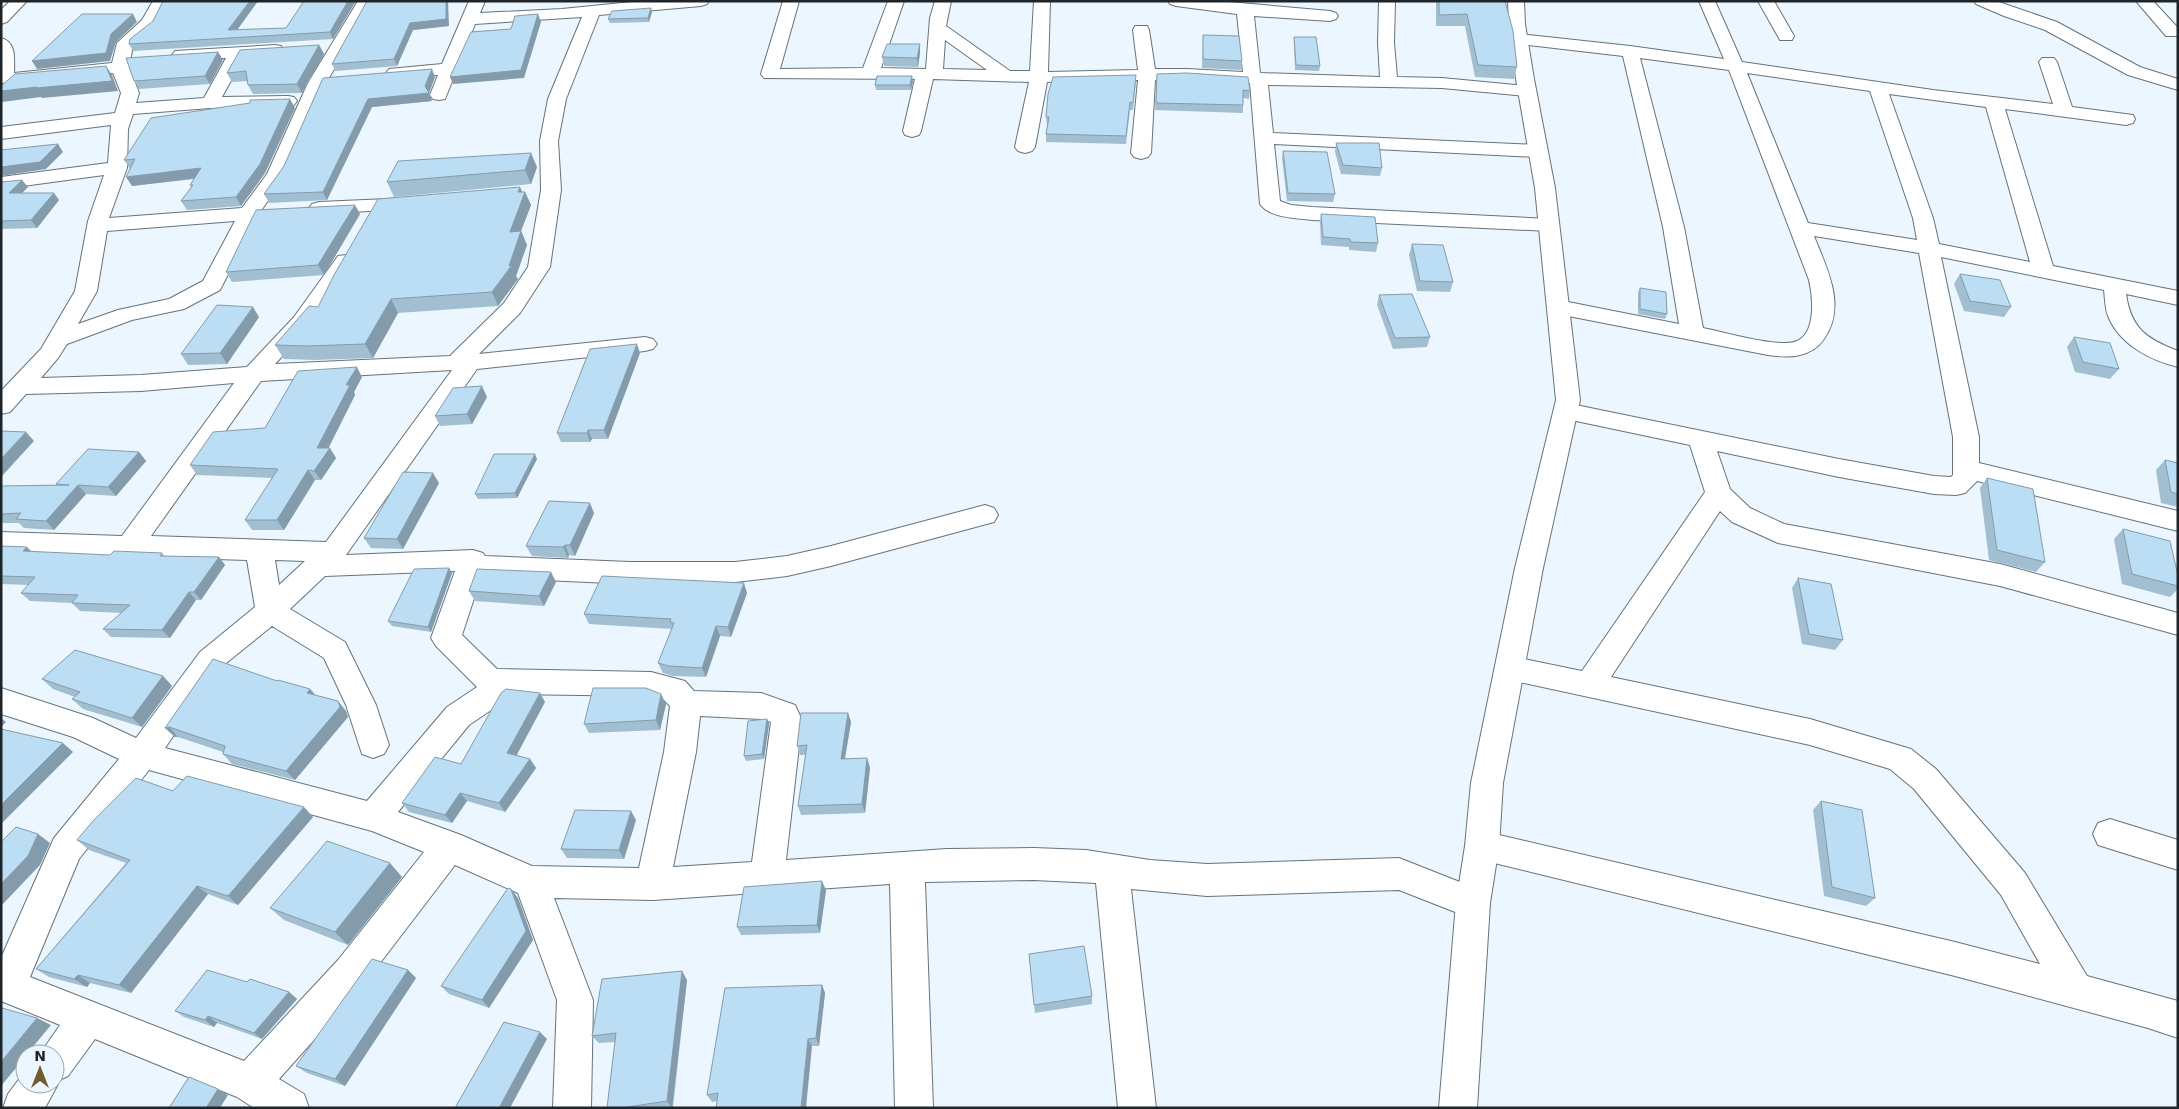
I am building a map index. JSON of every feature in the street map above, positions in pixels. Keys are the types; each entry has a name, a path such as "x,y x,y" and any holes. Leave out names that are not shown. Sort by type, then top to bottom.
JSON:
{"street":[{"path":"1,19 19,1"},
{"path":"1,406 50,352 86,291 98,225 117,168 119,129 130,93 121,63 125,43 149,24 161,1"},
{"path":"58,339 126,315 176,304 212,285 277,174 309,100 328,79 330,47 366,1"},
{"path":"439,95 477,1"},
{"path":"469,19 564,8 593,11 701,1"},
{"path":"791,1 770,74 870,73 1040,77 1187,74 1255,78 1442,83 1527,91"},
{"path":"870,73 896,1"},
{"path":"912,131 929,74 942,1"},
{"path":"1025,146 1040,77 1042,1"},
{"path":"1176,1 1330,16"},
{"path":"1387,1 1386,43 1389,82"},
{"path":"1458,1108 1473,904 1482,846 1487,783 1530,568 1568,400 1549,225 1519,40 1516,1"},
{"path":"1558,307 1788,350 1802,348 1816,338 1824,312 1819,280 1736,65 1707,1"},
{"path":"1766,1 1786,36"},
{"path":"1982,1 2010,13 2051,26 2134,71 2178,85"},
{"path":"2144,1 2172,32"},
{"path":"1245,9 1264,138 1270,204 1286,210 1549,225"},
{"path":"290,1108 250,1083 5,984 66,848 142,755 210,660 270,611 326,559 463,362 512,308 539,267 542,191 548,141 557,99 593,11"},
{"path":"937,27 1006,76"},
{"path":"1141,30 1147,75 1141,153"},
{"path":"1519,40 1630,51 1933,95 2126,119"},
{"path":"2,47 3,79 121,63 141,58"},
{"path":"160,56 293,49"},
{"path":"1630,51 1672,223 1688,300 1692,333"},
{"path":"210,103 238,52"},
{"path":"2048,62 2064,111"},
{"path":"375,75 449,69"},
{"path":"1566,411 1934,486 1956,486 1966,478 1966,437 1923,218 1877,86"},
{"path":"1,133 210,103 309,100"},
{"path":"1994,102 2044,272"},
{"path":"1264,138 1538,151"},
{"path":"1,183 117,168"},
{"path":"299,210 434,202"},
{"path":"129,546 254,373 302,322 336,277 377,206"},
{"path":"98,225 256,212"},
{"path":"1800,228 1929,248 2178,298"},
{"path":"2114,286 2119,315 2126,330 2151,350 2178,360"},
{"path":"19,386 141,383 254,373 463,362 645,344"},
{"path":"1701,440 1718,493 1741,515 1778,533 2000,575 2178,624"},
{"path":"1966,469 2178,521"},
{"path":"1589,685 1718,493"},
{"path":"472,566 630,573 736,572 787,566 822,558 985,515"},
{"path":"1,542 259,550 326,559 473,560 446,638 498,689 458,716 374,818"},
{"path":"259,550 270,611 335,650 361,705 373,745"},
{"path":"1510,668 1810,732 1900,759 1925,779 2013,884 2076,991"},
{"path":"491,681 651,684 674,690 686,703 761,706 784,714 787,720 766,876"},
{"path":"1,701 82,727 142,755 374,818 449,846 531,882 653,884 907,868 1034,864 1086,866 1150,876 1207,880 1399,874 1473,904"},
{"path":"653,884 680,752 686,703"},
{"path":"2110,834 2178,855"},
{"path":"250,1083 351,972 449,846"},
{"path":"1482,846 1945,957 2148,1010 2178,1020"},
{"path":"907,868 914,1108"},
{"path":"1112,870 1137,1108"},
{"path":"531,882 575,1000 572,1108"},
{"path":"65,1049 88,1018"},
{"path":"22,1108 32,1094"}],"building":[{"path":"163,1 250,1 228,30 286,28 304,1 348,1 330,32 129,44 130,39 153,21"},
{"path":"367,1 446,1 446,19 410,23 394,59 332,64"},
{"path":"1439,1 1505,1 1513,31 1517,67 1478,65 1467,14 1439,15"},
{"path":"651,8 648,18 608,19 612,11"},
{"path":"82,14 133,14 111,34 106,53 32,61"},
{"path":"538,14 521,70 450,77 471,32 511,29 515,16"},
{"path":"1203,35 1239,36 1242,61 1203,59"},
{"path":"1294,37 1316,37 1320,66 1296,65"},
{"path":"887,44 920,44 917,58 882,57"},
{"path":"319,45 297,84 248,85 246,71 227,73 240,50"},
{"path":"218,52 205,76 134,81 126,58"},
{"path":"106,66 112,81 1,91 1,86 15,74"},
{"path":"432,69 425,86 429,93 368,99 323,192 264,194 284,166 323,78"},
{"path":"1187,73 1248,77 1250,91 1243,90 1243,105 1156,103 1157,74"},
{"path":"1136,75 1133,103 1130,102 1126,136 1046,134 1049,117 1046,117 1048,94 1053,77"},
{"path":"877,76 912,76 910,85 875,85"},
{"path":"290,99 260,164 236,197 181,201 193,185 190,185 201,168 126,177 135,159 124,160 151,118 250,103 250,100"},
{"path":"1336,143 1379,143 1382,168 1343,165"},
{"path":"58,144 40,162 1,167 1,150"},
{"path":"1283,151 1327,152 1335,194 1288,193"},
{"path":"531,153 525,170 387,182 398,161"},
{"path":"22,180 9,193 54,193 31,220 1,221 1,182"},
{"path":"520,187 518,192 525,192 510,232 521,231 509,266 512,265 492,292 391,299 365,344 275,345 309,306 318,307 334,275 378,199"},
{"path":"355,205 318,265 226,272 256,210"},
{"path":"1321,214 1375,217 1378,243 1351,242 1350,239 1323,237"},
{"path":"1412,244 1443,245 1453,282 1420,281"},
{"path":"1960,274 2000,280 2011,307 1970,301"},
{"path":"1640,288 1666,292 1667,314 1640,309"},
{"path":"1412,294 1430,337 1395,338 1379,295"},
{"path":"217,305 253,307 220,353 181,354"},
{"path":"2074,337 2110,343 2119,369 2083,362"},
{"path":"637,344 604,430 588,430 587,433 557,433 590,349"},
{"path":"357,367 346,385 350,385 317,448 330,448 314,471 308,470 277,520 245,520 278,469 190,465 213,432 265,428 298,371"},
{"path":"482,386 467,414 435,416 453,388"},
{"path":"1,431 26,432 1,459"},
{"path":"88,449 139,452 108,487 78,485 46,521 16,519 21,513 1,514 1,486 69,485 56,484"},
{"path":"494,454 535,454 515,493 475,494"},
{"path":"2165,460 2178,463 2178,494 2171,492"},
{"path":"403,472 433,473 397,539 364,538"},
{"path":"1987,478 2033,489 2045,562 1997,550"},
{"path":"549,501 590,503 570,545 563,547 526,546"},
{"path":"2123,529 2170,541 2178,576 2178,586 2132,574"},
{"path":"1,546 27,547 23,551 110,555 114,551 162,553 160,556 219,557 194,592 189,592 162,630 103,629 130,605 72,603 78,595 21,593 35,577 1,576"},
{"path":"449,568 428,627 388,621 414,569"},
{"path":"477,569 551,572 539,596 469,591"},
{"path":"602,576 744,583 728,627 716,626 702,668 669,666 658,663 674,623 670,622 671,619 584,614"},
{"path":"1798,578 1831,584 1843,640 1809,634"},
{"path":"75,650 163,676 132,718 72,699 80,692 42,679"},
{"path":"213,659 277,681 310,689 307,693 338,701 340,707 286,771 223,754 225,746 169,727 165,728"},
{"path":"593,688 646,688 661,694 656,720 584,724"},
{"path":"506,689 540,693 507,753 530,759 499,803 460,793 445,815 402,803 435,757 461,764 501,693"},
{"path":"801,713 848,713 841,759 867,758 862,804 798,806 807,745 797,746"},
{"path":"767,719 762,754 744,756 748,721"},
{"path":"1,729 63,743 1,805"},
{"path":"187,776 304,807 228,896 197,886 119,985 78,975 74,979 36,969 130,860 77,840 92,822 136,778 173,791"},
{"path":"1821,801 1862,810 1875,898 1832,887"},
{"path":"575,810 631,811 619,850 561,849"},
{"path":"16,827 38,834 28,856 1,884 1,842"},
{"path":"327,841 390,863 335,932 270,908"},
{"path":"822,881 817,925 737,927 744,887"},
{"path":"508,888 511,889 526,931 482,1000 441,986"},
{"path":"1084,946 1092,996 1034,1005 1029,954"},
{"path":"372,959 408,970 335,1079 296,1066"},
{"path":"207,970 247,982 250,979 289,992 254,1033 208,1016 205,1020 175,1011"},
{"path":"682,971 667,1101 621,1108 607,1108 616,1033 592,1036 602,979"},
{"path":"822,985 816,1038 808,1039 801,1108 716,1108 718,1093 707,1095 725,988"},
{"path":"1,1009 37,1018 1,1062"},
{"path":"504,1022 540,1032 499,1108 455,1108"},
{"path":"189,1077 218,1089 206,1108 169,1108"}]}
